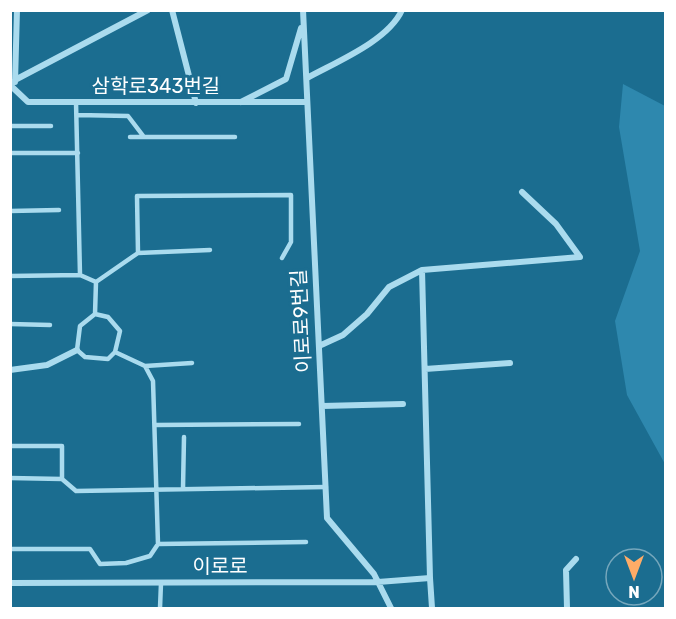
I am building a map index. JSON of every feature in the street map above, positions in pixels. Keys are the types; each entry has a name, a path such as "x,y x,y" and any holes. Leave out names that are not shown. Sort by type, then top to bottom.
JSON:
{"street":[{"path":"14,85 16,10"},
{"path":"14,85 147,10"},
{"path":"172,10 196,103"},
{"name":"이로로9번길","path":"303,10 327,518 378,582 391,609"},
{"path":"307,78 378,38 402,11"},
{"path":"238,103 286,79 303,21"},
{"name":"삼학로343번길","path":"14,85 28,102 308,102"},
{"path":"319,346 343,335 367,314 389,287 422,270 580,257 556,224 522,192"},
{"path":"422,270 432,609"},
{"path":"10,370 47,365 77,350"},
{"path":"424,369 510,363"},
{"path":"322,406 403,404"},
{"path":"567,609 566,570 576,559"},
{"name":"이로로","path":"10,583 378,582 430,578"}],"lane":[{"path":"76,102 80,275"},
{"path":"77,115 128,116 144,137"},
{"path":"10,126 51,126"},
{"path":"130,137 235,137"},
{"path":"10,153 78,153"},
{"path":"138,253 137,196 291,195 291,242 282,258"},
{"path":"10,211 59,210"},
{"path":"96,282 138,253 210,250"},
{"path":"10,276 80,275 96,282"},
{"path":"95,314 108,317 120,331 115,352 108,359 85,357 77,350 80,326 95,314 96,282"},
{"path":"10,324 50,325"},
{"path":"115,352 145,366 192,363"},
{"path":"10,549 90,549 100,564 126,562 150,556 158,544 155,425 153,381 145,366"},
{"path":"155,425 300,424"},
{"path":"183,488 184,437"},
{"path":"10,446 62,446 62,479"},
{"path":"10,478 62,479 76,491 326,487"},
{"path":"158,544 306,542"},
{"path":"160,609 161,583"}],"shaded area":[{"path":"623,84 665,106 665,464 627,395 615,321 640,251 619,127"}]}
